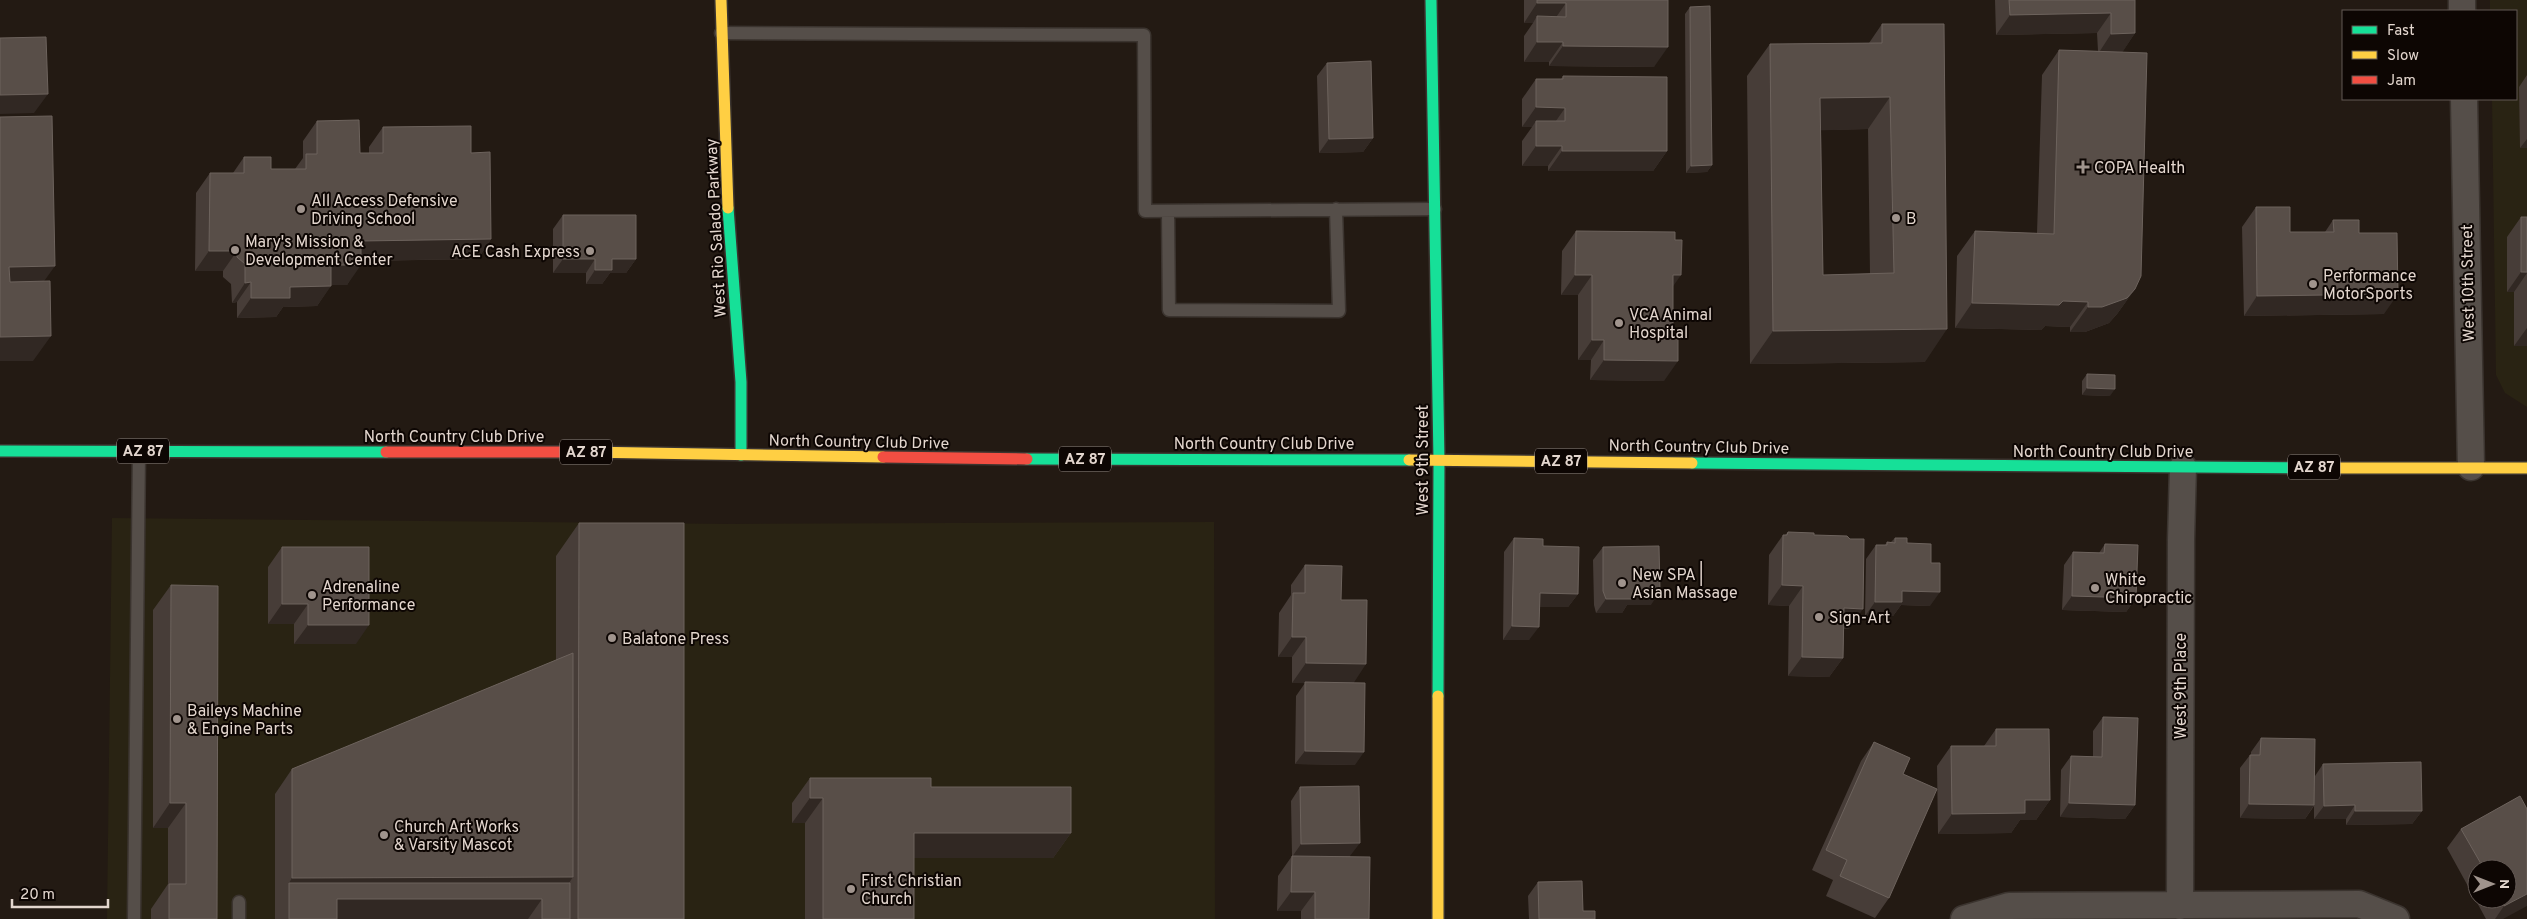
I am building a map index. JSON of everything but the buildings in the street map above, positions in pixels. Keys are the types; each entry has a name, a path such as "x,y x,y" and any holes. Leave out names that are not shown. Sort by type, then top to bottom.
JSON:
{"main road":[{"name":"West Rio Salado Parkway","path":"721,0 730,232 741,382 741,455"},
{"name":"West 9th Street","path":"1431,0 1439,460 1438,919"},
{"name":"North Country Club Drive","path":"0,451 596,452 975,460 1439,460 1985,467 2527,468"}],"street":[{"name":"West 10th Street","path":"2464,100 2471,467"},
{"name":"West 9th Place","path":"2180,906 2181,540 2183,467"},
{"path":"1964,919 2009,906 2359,904 2396,919"}],"lane":[{"path":"722,33 1144,35 1145,211 1336,208 1434,209"},
{"path":"1168,212 1169,310 1339,311 1336,208"},
{"path":"134,919 139,452"},
{"path":"239,902 239,919"}],"shaded area":[{"path":"2490,0 2527,0 2527,407 2505,393 2496,375 2492,100 2517,100 2517,10 2490,10"},
{"path":"112,518 731,524 1214,522 1215,919 107,919"}],"traffic: fast":[{"path":"1431,0 1439,460 1438,696"},
{"path":"728,208 741,382 741,455"},
{"path":"0,451 386,452"},
{"path":"1027,459 1409,460"},
{"path":"1692,463 2323,468"}],"traffic: slow":[{"path":"721,0 728,208"},
{"path":"585,452 883,457"},
{"path":"1409,460 1692,463"},
{"path":"2323,468 2527,468"},
{"path":"1438,696 1438,919"}],"traffic: jam":[{"path":"386,452 585,452"},
{"path":"883,457 1027,459"}],"place":[{"name":"COPA Health","path":"2083,167"},
{"name":"All Access Defensive Driving School","path":"301,209"},
{"name":"B","path":"1896,218"},
{"name":"Mary's Mission & Development Center","path":"235,250"},
{"name":"ACE Cash Express","path":"590,251"},
{"name":"Performance MotorSports","path":"2313,284"},
{"name":"VCA Animal Hospital","path":"1619,323"},
{"name":"New SPA | Asian Massage","path":"1622,583"},
{"name":"White Chiropractic","path":"2095,588"},
{"name":"Adrenaline Performance","path":"312,595"},
{"name":"Sign-Art","path":"1819,617"},
{"name":"Balatone Press","path":"612,638"},
{"name":"Baileys Machine & Engine Parts","path":"177,719"},
{"name":"Church Art Works & Varsity Mascot","path":"384,835"},
{"name":"First Christian Church","path":"851,889"}]}
